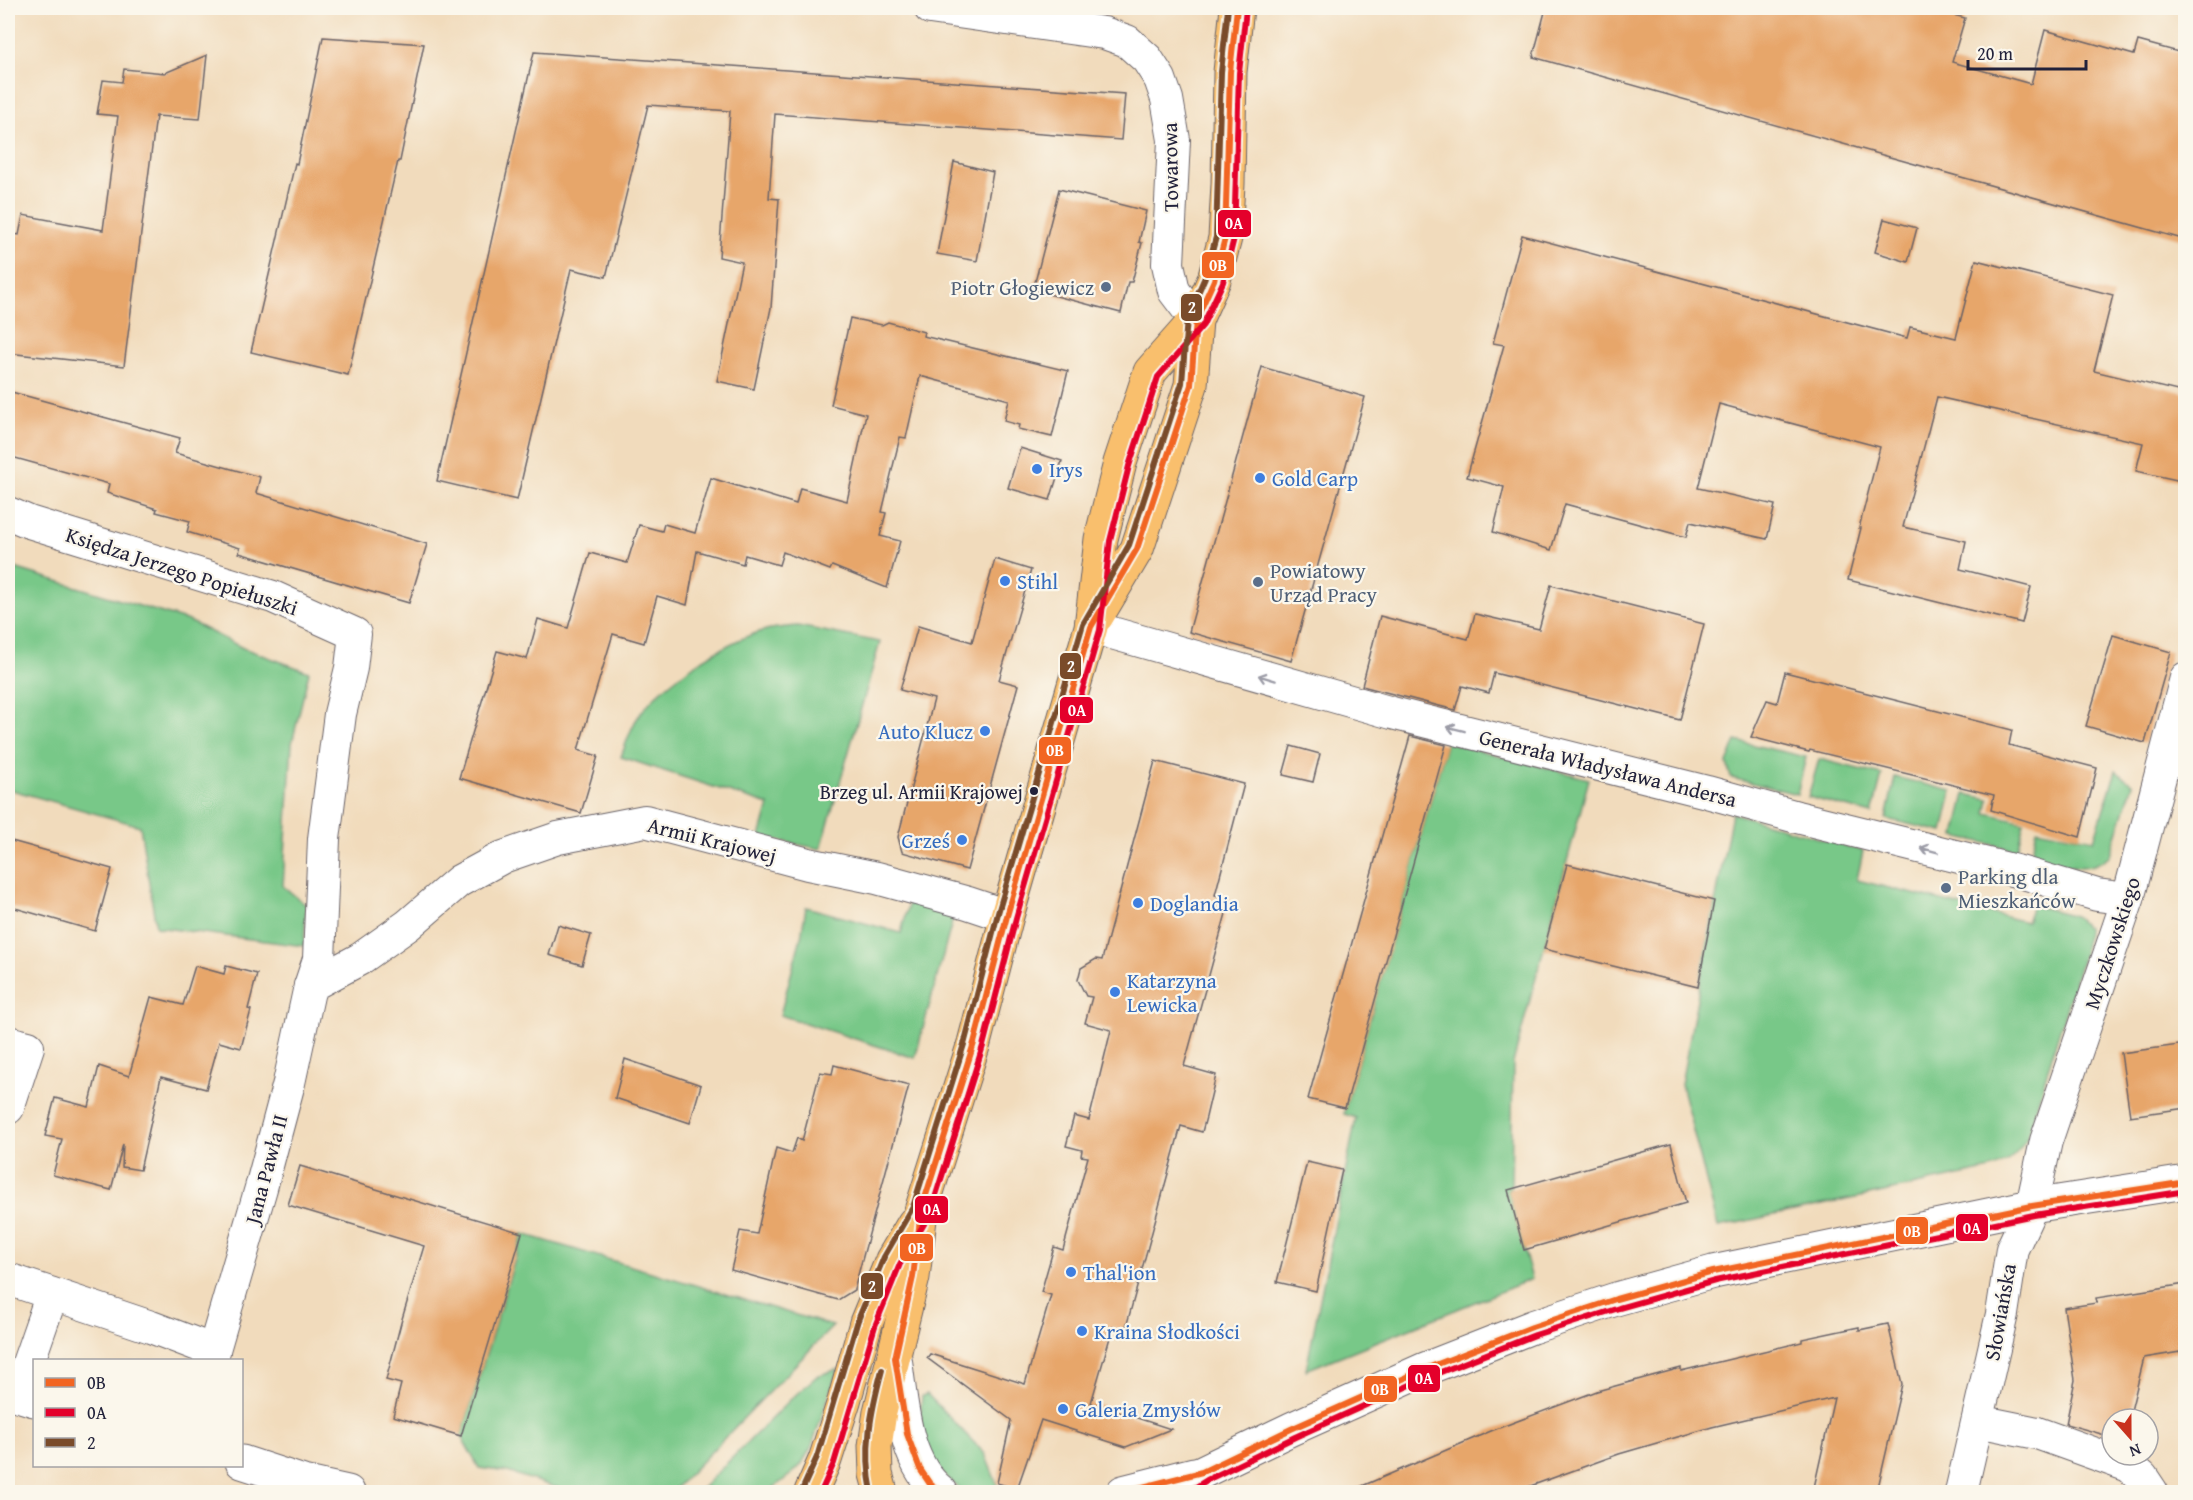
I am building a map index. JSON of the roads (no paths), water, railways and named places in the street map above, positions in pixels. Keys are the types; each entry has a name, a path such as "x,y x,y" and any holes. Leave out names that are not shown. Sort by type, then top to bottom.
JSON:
{"main road":[{"path":"881,1492 876,1474 875,1446 880,1412 913,1277 921,1211 974,1043 1007,916 1091,627 1137,549 1191,385 1196,320 1214,280 1225,238 1230,72 1238,8"},
{"path":"811,1492 825,1460 866,1323 892,1260 921,1211"}],"street":[{"name":"Towarowa","path":"930,8 1104,33 1127,41 1147,59 1161,79 1174,140 1168,264 1174,291 1196,320"},
{"name":"Księdza Jerzego Popiełuszki","path":"8,513 29,522 273,597 355,634"},
{"name":"Generała Władysława Andersa","path":"1091,627 1369,708 2020,872 2097,895 2128,899"},
{"name":"Jana Pawła II","path":"8,1279 151,1327 213,1356 289,1083 310,986 319,959 324,839 340,714 351,668 355,634"},
{"name":"Myczkowskiego","path":"2032,1206 2046,1142 2128,899 2186,678"},
{"name":"Armii Krajowej","path":"310,986 360,959 408,925 459,881 503,857 558,838 645,821 808,864 877,878 1007,916"},
{"path":"8,1042 28,1047 8,1108"},
{"path":"1173,1492 1202,1472 1425,1369 1532,1327 1616,1299 1713,1272 2032,1206 2186,1182"},
{"name":"Słowiańska","path":"1961,1492 2002,1314 2012,1249 2032,1206"},
{"path":"20,1396 52,1294"},
{"path":"895,1358 907,1434 920,1469 930,1484 941,1492"},
{"path":"1978,1421 2037,1433 2129,1466 2152,1492"},
{"path":"243,1462 303,1482 348,1492"},
{"path":"1124,1492 1202,1472"}],"place":[{"name":"Piotr Głogiewicz","path":"1106,287"},
{"name":"Irys","path":"1037,469"},
{"name":"Gold Carp","path":"1260,478"},
{"name":"Stihl","path":"1005,581"},
{"name":"Powiatowy Urząd Pracy","path":"1258,582"},
{"name":"Auto Klucz","path":"985,731"},
{"name":"Brzeg ul. Armii Krajowej","path":"1034,791"},
{"name":"Grześ","path":"962,840"},
{"name":"Parking dla Mieszkańców","path":"1946,888"},
{"name":"Doglandia","path":"1138,903"},
{"name":"Katarzyna Lewicka","path":"1115,992"},
{"name":"Thal'ion","path":"1071,1272"},
{"name":"Kraina Słodkości","path":"1082,1331"},
{"name":"Galeria Zmysłów","path":"1063,1409"}]}
